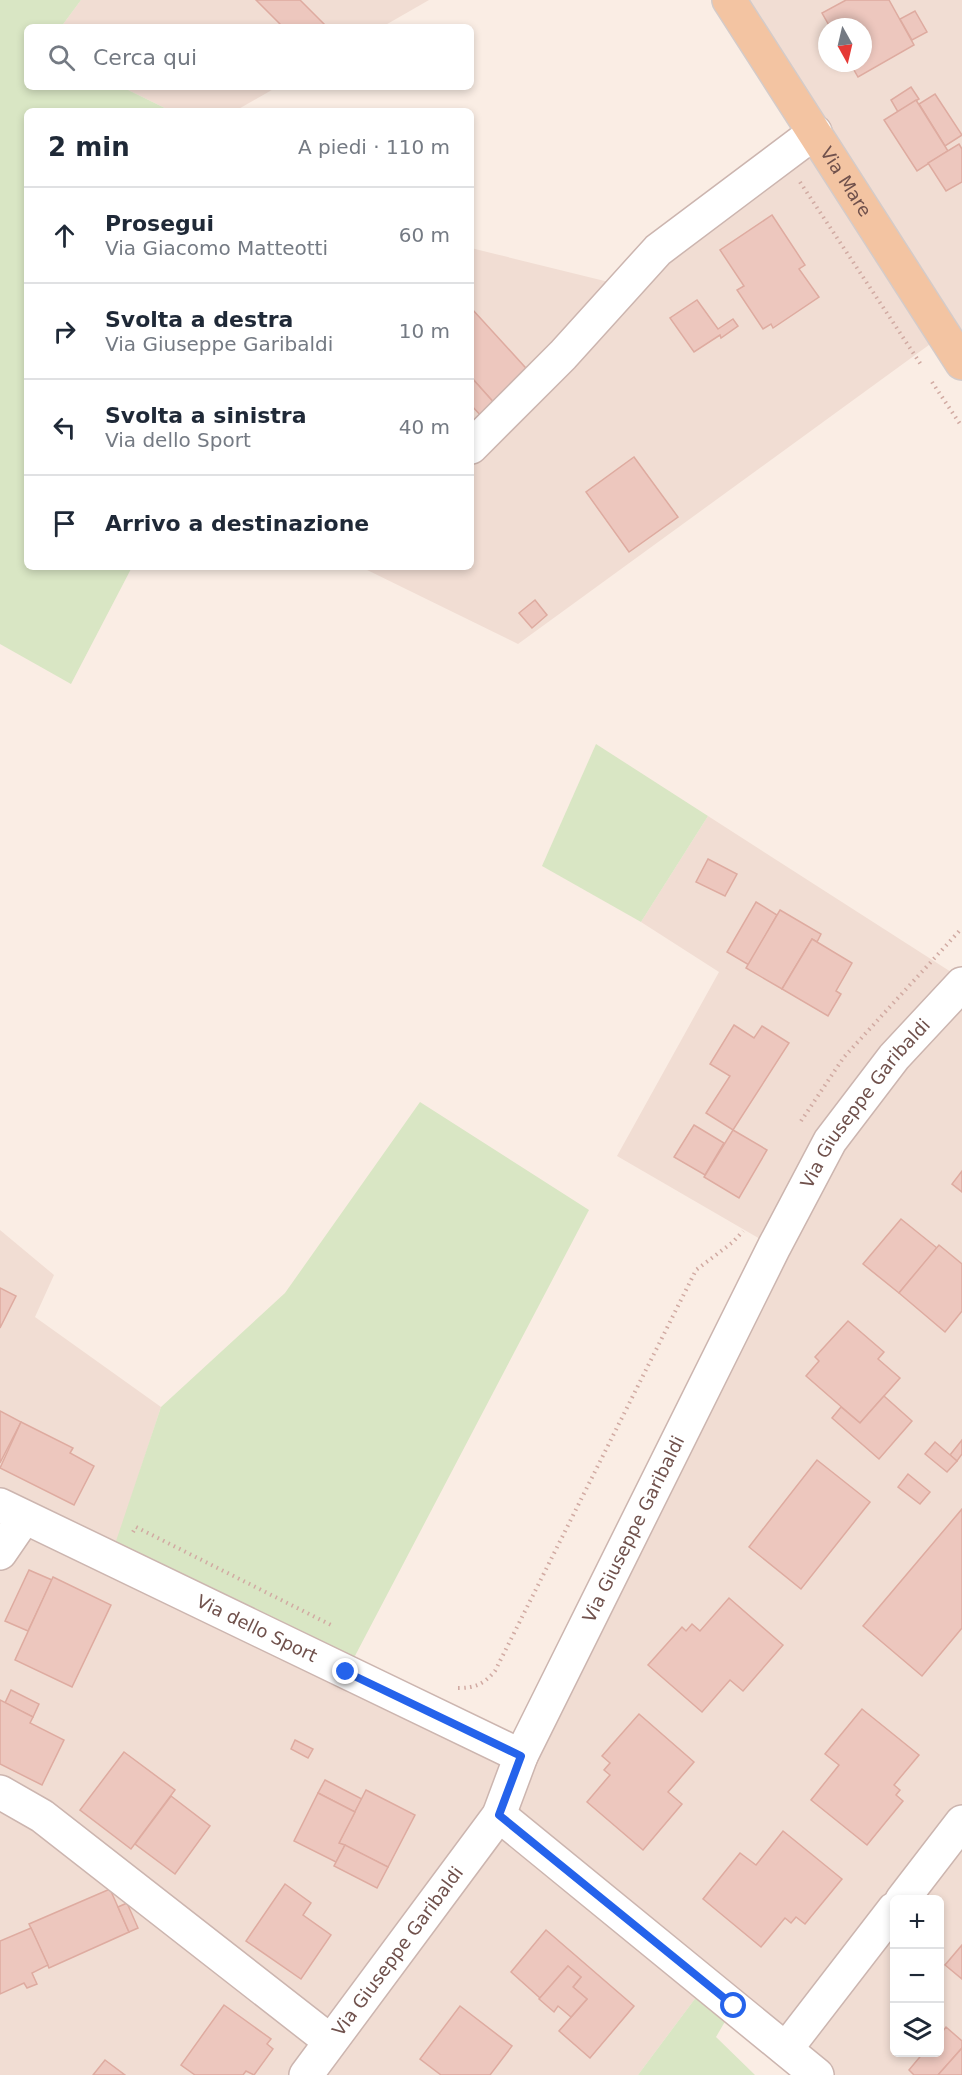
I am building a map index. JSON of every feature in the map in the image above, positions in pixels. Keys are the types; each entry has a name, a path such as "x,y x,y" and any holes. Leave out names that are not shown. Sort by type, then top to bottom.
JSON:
{"main road":[{"name":"Via Mare","path":"729,0 962,363"}],"street":[{"path":"474,444 563,355 658,250 815,132"},
{"name":"Via Giuseppe Garibaldi","path":"306,2075 499,1815 521,1756 774,1247 830,1141 894,1057 962,984"},
{"name":"Via dello Sport","path":"0,1553 12,1512 521,1756"},
{"path":"0,1792 42,1815 330,2041"},
{"path":"499,1815 817,2075"},
{"path":"905,1895 962,1822"},
{"path":"786,2049 890,1915"}],"path":[{"path":"783,156 924,369"},
{"path":"930,379 962,427"},
{"path":"797,1128 844,1057 962,928"},
{"path":"457,1688 473,1688 486,1682 495,1671 696,1270 733,1242 747,1223"},
{"path":"119,1563 136,1527 339,1629"}],"shaded area":[{"path":"81,0 429,0 387,24 63,24"},
{"path":"729,0 962,0 962,363 944,334 518,644 367,570 474,570 474,249 625,286 814,133"},
{"path":"128,90 272,90 240,108 165,108"},
{"path":"708,816 962,979 962,2075 817,2075 706,1984 638,2075 0,2075 0,1230 54,1275 35,1317 161,1407 111,1559 521,1756 774,1247 617,1156 719,972 641,922"}],"green space":[{"path":"0,0 81,0 63,24 24,24 24,90 128,90 165,108 24,108 24,570 130,570 71,684 0,644"},
{"path":"596,744 708,816 641,922 542,866"},
{"path":"420,1102 589,1210 346,1673 110,1559 161,1407 285,1293"},
{"path":"706,1984 734,2006 716,2037 755,2075 638,2075"}],"building":[{"path":"256,0 300,0 324,24 280,24"},
{"path":"846,0 889,0 914,45 872,69 872,18 825,18 822,13"},
{"path":"915,11 927,32 912,40 900,19"},
{"path":"855,72 867,72 858,77"},
{"path":"911,87 919,99 898,112 891,100"},
{"path":"935,94 962,135 945,146 919,104"},
{"path":"916,100 948,151 917,171 884,120"},
{"path":"959,144 962,149 962,182 946,191 928,163"},
{"path":"772,215 805,265 799,269 819,297 773,328 771,324 763,329 737,290 744,286 720,250"},
{"path":"697,300 718,329 733,319 738,326 694,352 670,318"},
{"path":"474,311 534,377 496,405 474,380"},
{"path":"474,380 496,405 482,417 474,408"},
{"path":"634,457 678,517 629,552 586,492"},
{"path":"535,600 547,615 532,628 519,613"},
{"path":"708,859 737,874 725,896 696,882"},
{"path":"756,902 777,915 749,965 727,952"},
{"path":"780,910 821,934 817,942 812,939 782,989 746,968"},
{"path":"812,939 852,963 836,991 841,994 828,1016 782,989"},
{"path":"734,1025 754,1038 762,1026 789,1043 733,1130 706,1113 730,1076 710,1064"},
{"path":"694,1125 724,1143 705,1175 674,1157"},
{"path":"733,1130 767,1150 739,1198 704,1177"},
{"path":"962,1171 962,1192 952,1184"},
{"path":"901,1219 937,1248 899,1293 863,1264"},
{"path":"939,1245 962,1264 962,1311 945,1332 899,1293"},
{"path":"0,1288 16,1296 0,1328"},
{"path":"848,1321 884,1352 878,1359 900,1378 860,1423 806,1376 819,1361 815,1357"},
{"path":"884,1396 912,1421 879,1459 832,1418 841,1407 860,1423"},
{"path":"0,1411 21,1422 0,1463"},
{"path":"21,1422 73,1448 70,1453 94,1466 74,1505 0,1468"},
{"path":"962,1440 962,1454 957,1461 950,1455"},
{"path":"935,1442 957,1461 947,1472 925,1454"},
{"path":"817,1460 870,1502 801,1589 749,1547"},
{"path":"908,1474 930,1492 920,1504 898,1487"},
{"path":"962,1509 962,1628 922,1676 863,1626"},
{"path":"29,1570 52,1580 28,1631 5,1621"},
{"path":"53,1577 111,1605 72,1687 15,1660"},
{"path":"729,1598 783,1645 743,1691 730,1680 702,1712 648,1665 682,1627 686,1631 692,1624 700,1631"},
{"path":"11,1690 39,1704 33,1717 5,1703"},
{"path":"0,1700 33,1717 30,1723 64,1740 42,1785 0,1764"},
{"path":"862,1709 919,1755 894,1785 900,1790 896,1795 903,1801 867,1845 811,1800 839,1765 825,1754"},
{"path":"639,1714 694,1762 668,1792 682,1804 643,1850 587,1802 610,1775 604,1770 610,1763 602,1756"},
{"path":"295,1740 313,1749 308,1758 291,1749"},
{"path":"124,1752 175,1790 131,1849 80,1810"},
{"path":"325,1780 362,1799 355,1812 318,1793"},
{"path":"366,1790 415,1815 388,1867 339,1843"},
{"path":"318,1793 355,1812 339,1843 345,1845 336,1862 294,1841"},
{"path":"171,1796 210,1826 175,1874 135,1844"},
{"path":"783,1831 842,1879 805,1924 796,1917 791,1923 785,1918 761,1947 703,1899 740,1853 756,1865"},
{"path":"345,1845 388,1867 377,1888 334,1866"},
{"path":"285,1884 311,1903 303,1915 331,1935 301,1979 246,1941"},
{"path":"110,1889 129,1932 49,1968 29,1924"},
{"path":"127,1903 138,1928 129,1932 118,1907"},
{"path":"31,1928 48,1965 32,1973 37,1984 27,1988 24,1983 0,1994 0,1941"},
{"path":"546,1930 634,2006 590,2058 559,2031 587,1999 573,1987 581,1977 568,1966 540,1998 511,1972"},
{"path":"962,1945 962,1979 945,1965"},
{"path":"568,1966 581,1977 573,1987 587,1999 571,2017 558,2006 554,2012 539,1999"},
{"path":"224,2005 271,2039 267,2044 273,2049 254,2075 246,2071 243,2075 195,2075 181,2065"},
{"path":"460,2006 512,2046 490,2075 441,2075 420,2059"},
{"path":"946,2027 962,2041 962,2048 938,2075 914,2075 909,2070 920,2057 944,2057 944,2030"},
{"path":"962,2048 962,2075 938,2075"},
{"path":"105,2060 125,2075 93,2075"}],"route":[{"path":"346,1672 521,1756 499,1815 734,2006"}]}
